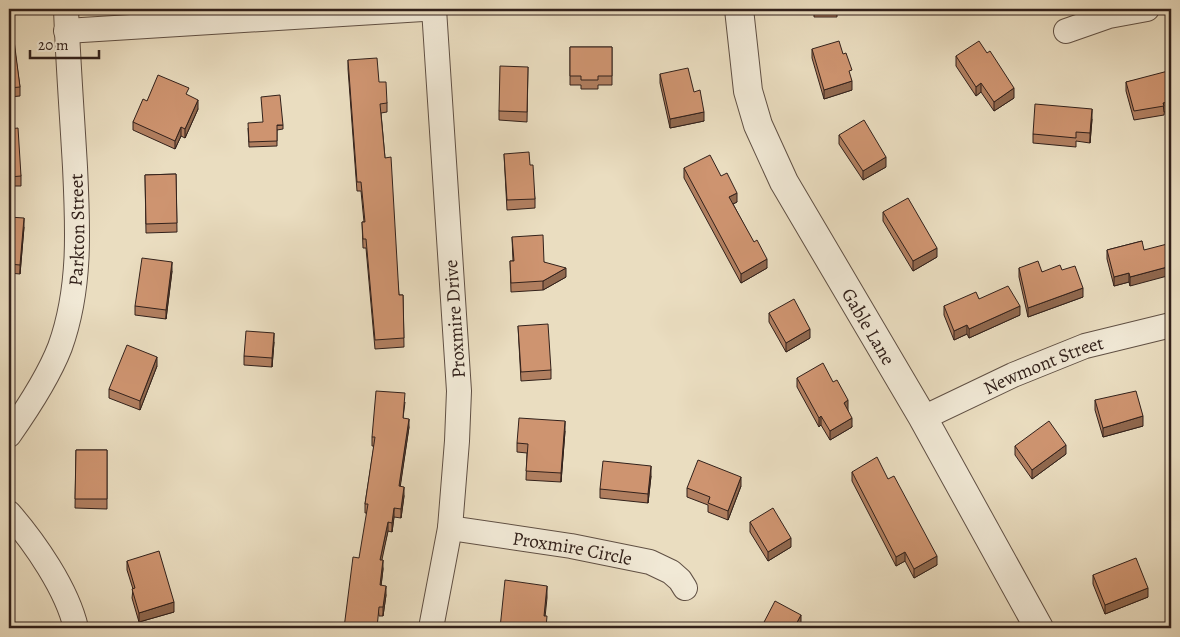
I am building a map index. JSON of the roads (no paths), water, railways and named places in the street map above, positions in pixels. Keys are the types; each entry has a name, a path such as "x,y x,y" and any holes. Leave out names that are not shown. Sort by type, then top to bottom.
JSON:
{"street":[{"path":"66,20 423,9"},
{"name":"Proxmire Drive","path":"431,628 450,528 458,441 459,390 434,9"},
{"name":"Gable Lane","path":"738,9 746,76 758,125 784,182 923,418 1039,628"},
{"path":"1066,31 1109,16 1147,9"},
{"name":"Parkton Street","path":"9,435 42,383 60,347 70,312 77,269 77,204 66,20"},
{"name":"Newmont Street","path":"923,418 1013,375 1084,346 1171,325"},
{"path":"9,513 62,590 73,614 76,628"},
{"name":"Proxmire Circle","path":"450,528 571,546 650,562 671,572 680,580 685,588"}]}
